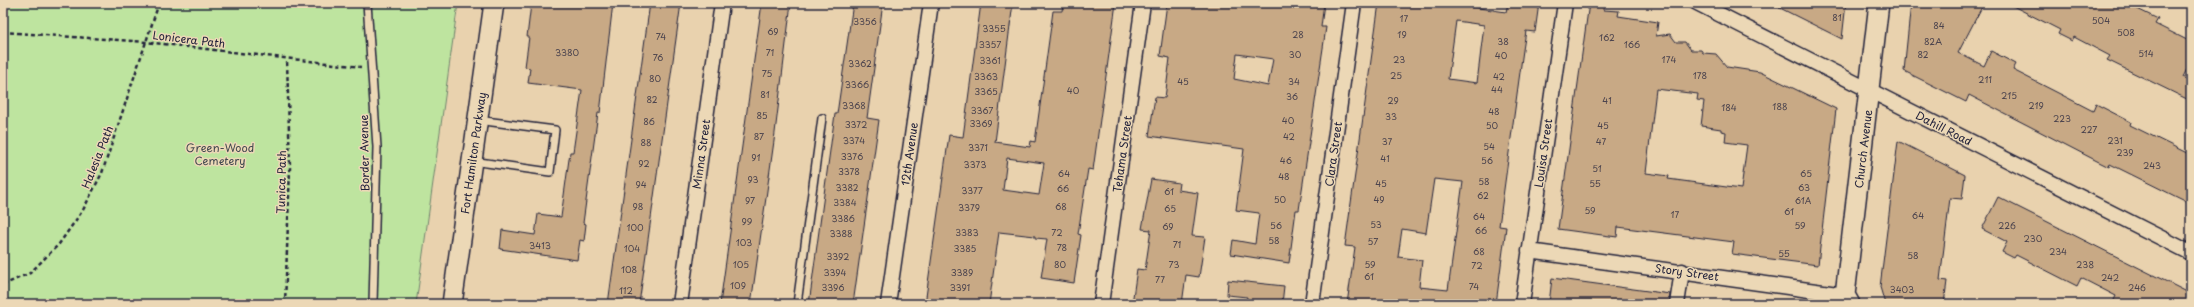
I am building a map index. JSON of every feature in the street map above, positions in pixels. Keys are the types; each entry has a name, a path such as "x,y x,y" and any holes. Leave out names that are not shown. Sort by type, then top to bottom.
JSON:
{"main road":[{"name":"Fort Hamilton Parkway","path":"452,304 494,3"},
{"name":"Church Avenue","path":"1847,300 1879,3"}],"street":[{"name":"Minna Street","path":"680,304 722,3"},
{"name":"12th Avenue","path":"888,304 931,3"},
{"name":"Tehama Street","path":"1101,304 1143,3"},
{"name":"Clara Street","path":"1312,304 1354,3"},
{"name":"Louisa Street","path":"1522,304 1565,3"},
{"name":"Dahill Road","path":"1697,3 2191,253"},
{"name":"Story Street","path":"1529,251 1682,271 1847,300"},
{"path":"1677,304 1682,271"}],"lane":[{"name":"Border Avenue","path":"367,3 373,68 377,147 373,304"},
{"path":"797,304 822,118"},
{"path":"472,161 550,172 554,144 555,130 477,120"}],"path":[{"name":"Halesia Path","path":"3,285 30,273 59,244 83,210 102,173 159,3"},
{"name":"Lonicera Path","path":"3,32 146,42 286,60 373,68"},
{"name":"Tunica Path","path":"285,304 290,168 286,60"}],"green space":[{"name":"Green-Wood Cemetery","path":"3,3 458,3 416,304 3,304"}],"building":[{"path":"613,3 600,113 598,113 583,223 586,224 584,241 580,240 577,260 500,249 502,230 535,235 538,214 561,217 570,152 573,152 582,90 528,83 530,68 525,67 529,37 527,37 531,4"},
{"path":"650,3 681,3 639,304 608,304"},
{"path":"762,3 791,3 774,141 751,304 720,304"},
{"path":"853,3 883,3 867,118 879,120 853,304 809,304 835,114 837,114"},
{"path":"981,3 1013,3 995,142 1030,147 1031,141 1035,142 1053,11 1062,11 1063,3 1116,3 1093,170 1088,169 1078,234 1081,235 1074,283 1041,278 1047,239 1035,238 1035,236 999,232 989,304 925,304 949,135 963,137","holes":["1007,158 1044,163 1039,195 1003,190"]},
{"path":"1167,3 1324,3 1321,27 1326,27 1299,210 1296,210 1289,263 1231,254 1233,240 1255,244 1259,213 1236,210 1244,149 1149,136 1155,97 1165,98 1170,58 1160,56","holes":["1237,54 1273,59 1268,86 1234,79"]},
{"path":"1379,3 1458,3 1458,5 1506,12 1508,3 1539,3 1535,32 1526,31 1523,50 1499,226 1506,227 1496,304 1347,304 1355,247 1345,246","holes":["1456,21 1484,25 1477,83 1448,79","1434,179 1463,182 1448,290 1419,287 1422,260 1398,257 1402,229 1426,233"]},
{"path":"1589,3 1604,3 1603,10 1619,11 1618,16 1658,22 1656,36 1670,34 1676,42 1685,42 1691,50 1701,50 1703,53 1716,54 1727,67 1760,72 1836,109 1818,265 1732,254 1734,242 1618,227 1617,237 1558,229","holes":["1656,89 1698,94 1697,100 1704,101 1701,126 1721,129 1721,131 1726,132 1725,142 1747,145 1741,189 1668,179 1669,176 1646,173"]},
{"path":"1770,3 1846,3 1842,39"},
{"path":"1911,3 1984,3 1958,53 1984,66 1991,51 2016,64 2013,70 2093,111 2096,104 2131,122 2130,125 2191,155 2191,204 2110,164 2109,167 1969,95 1966,102 1904,71"},
{"path":"2007,3 2125,3 2158,19 2155,24 2191,42 2191,61 2183,77 2191,81 2191,101 2107,60 2110,56 2074,37 2072,41 2058,34 2060,30"},
{"path":"1898,141 1965,175 1962,199 1950,198 1940,280 1947,281 1944,304 1885,304 1880,287"},
{"path":"1151,179 1179,183 1178,190 1198,193 1192,236 1205,237 1199,277 1186,275 1182,304 1132,304 1137,269 1145,270 1151,230 1142,229"},
{"path":"1998,197 2191,294 2191,304 2112,304 2116,296 2081,278 2077,286 2016,255 2014,258 2002,252 2007,242 1982,229"},
{"path":"1552,278 1670,294 1669,304 1549,304"},
{"path":"1228,280 1284,286 1282,304 1246,304 1247,297 1227,295"}]}
